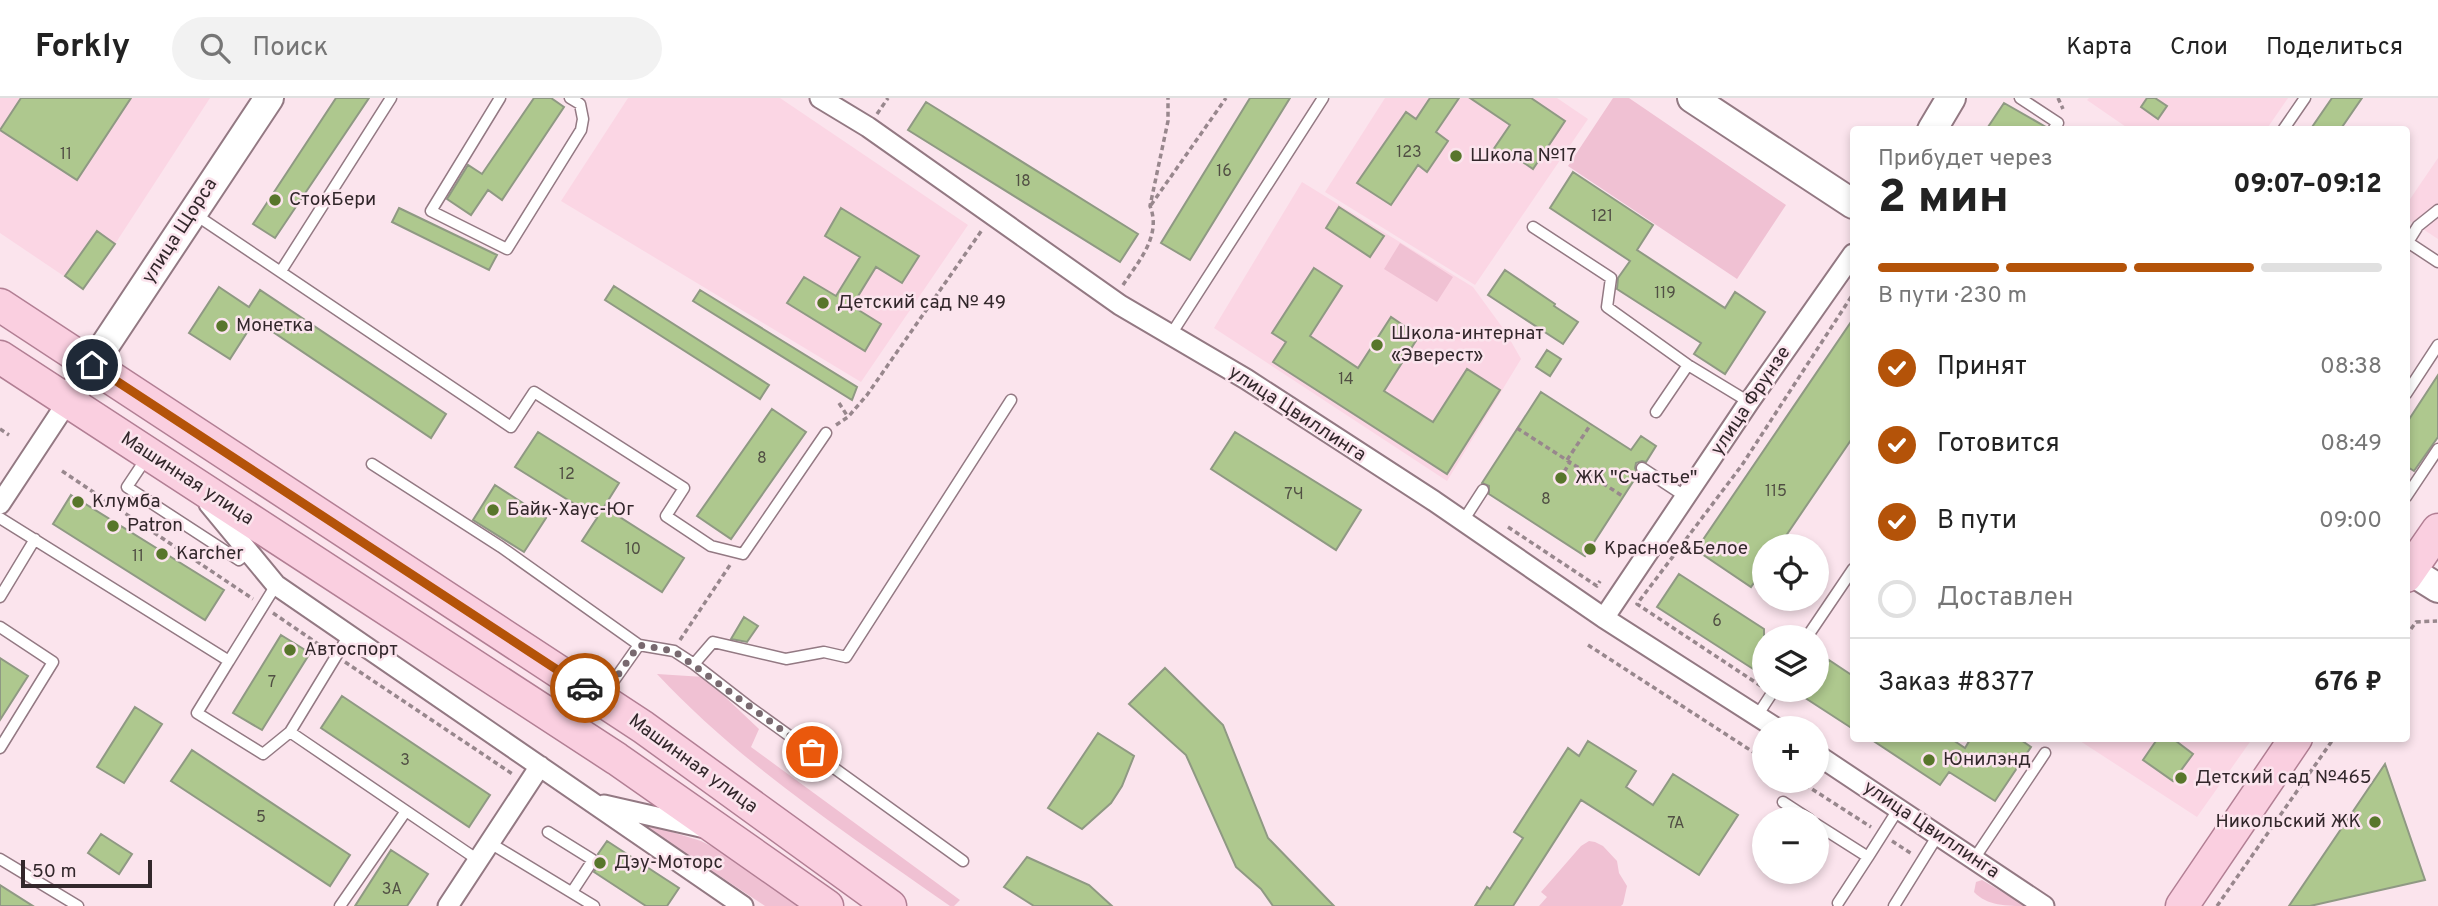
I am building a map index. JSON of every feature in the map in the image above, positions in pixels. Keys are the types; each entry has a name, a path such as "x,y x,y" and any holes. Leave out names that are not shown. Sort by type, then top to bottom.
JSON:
{"main road":[{"name":"улица Щорса","path":"68,401 269,98"},
{"path":"1692,98 1850,202"},
{"path":"1934,126 1951,98"},
{"name":"Машинная улица","path":"0,306 643,727 890,906"},
{"name":"Машинная улица","path":"0,357 617,759 827,906"},
{"path":"2410,568 2438,530"},
{"path":"2410,572 2438,588"},
{"path":"2182,906 2293,742"}],"street":[{"name":"улица Цвиллинга","path":"820,98 868,127 1113,300 1469,518 1604,618 1757,716"},
{"name":"улица Фрунзе","path":"1604,618 1749,402 1850,258"},
{"path":"0,504 68,401"},
{"path":"191,481 276,585 743,906"},
{"name":"улица Цвиллинга","path":"1829,762 2044,906"},
{"path":"448,906 540,766"},
{"path":"593,803 724,832"}],"lane":[{"path":"281,271 391,98"},
{"path":"500,98 430,211 507,249 581,130 583,119 580,104 570,98"},
{"path":"1170,336 1323,98"},
{"path":"2020,98 2058,123 2056,126"},
{"path":"2286,126 2305,98"},
{"path":"2410,237 2418,226 2438,210"},
{"path":"193,212 511,428 534,392 684,488 666,516 711,546 743,554 826,433"},
{"path":"1533,227 1611,278 1607,307 1688,365 1749,402"},
{"path":"2410,243 2438,262"},
{"path":"2410,388 2438,345"},
{"path":"1656,412 1688,365"},
{"path":"694,664 713,642 786,659 824,652 846,657 1011,400"},
{"path":"2410,491 2438,449"},
{"path":"149,454 127,487 239,561 250,551"},
{"path":"372,464 502,547 639,645 674,651 694,664 963,861"},
{"path":"1642,468 1686,497"},
{"path":"1469,518 1485,492 1469,518"},
{"path":"0,518 229,661"},
{"path":"0,597 35,539"},
{"path":"1815,625 1850,573"},
{"path":"276,585 197,713 263,754 290,732 349,635"},
{"path":"0,627 54,662 0,748"},
{"path":"601,699 639,645"},
{"path":"1757,716 1766,702"},
{"path":"290,732 478,860"},
{"path":"1974,859 2045,753"},
{"path":"1783,802 1791,807"},
{"path":"1838,903 1899,808"},
{"path":"340,906 406,811"},
{"path":"548,832 593,860 572,892"},
{"path":"1829,832 1868,857"},
{"path":"1894,906 1939,835"},
{"path":"489,843 594,906"},
{"path":"0,859 78,906"}],"path":[{"path":"1113,300 1151,241 1153,213 1150,206 1168,121 1168,98"},
{"path":"1150,206 1226,98"},
{"path":"826,433 848,417 867,395 992,216"},
{"path":"1752,680 1637,604 1742,465 1850,299"},
{"path":"839,403 848,417"},
{"path":"1560,479 1591,424"},
{"path":"1517,428 1624,497"},
{"path":"0,429 9,435"},
{"path":"62,471 528,784"},
{"path":"1469,518 1597,586 1600,581"},
{"path":"674,651 734,558 743,554"},
{"path":"2410,630 2416,622 2437,621"},
{"path":"1588,645 1752,751"},
{"path":"2217,906 2331,742"},
{"path":"1818,793 1922,861"}],"shaded area":[{"path":"0,98 210,98 83,289 0,233"},
{"name":"Детский сад № 49","path":"628,98 780,98 968,225 861,382 561,201"},
{"name":"Школа №17","path":"1385,98 1557,98 1588,119 1475,285 1325,192"},
{"path":"1613,98 1629,98 1786,205 1737,279 1568,166"},
{"path":"2288,98 2269,126 2125,126 2087,100"},
{"path":"2438,158 2438,239 2410,221 2410,199"},
{"name":"Школа-интернат «Эверест»","path":"1302,182 1473,287 1505,331 1521,359 1447,481 1214,328"},
{"path":"1400,243 1453,277 1437,302 1384,269"},
{"path":"657,674 704,677 759,729 751,747 960,900 950,906 797,797 724,739"},
{"name":"Детский сад №465","path":"2082,742 2250,742 2197,817"},
{"path":"636,821 715,848 798,906 765,906"},
{"path":"1589,841 1603,846 1617,861 1619,873 1627,886 1623,904 1539,906 1547,897 1541,892 1581,846"},
{"path":"1982,880 2026,906 1991,903 1979,897 1974,892 1976,882"}],"building":[{"path":"21,98 131,98 77,180 0,130"},
{"path":"336,98 369,98 275,238 253,224"},
{"path":"534,98 551,98 564,107 502,200 488,190 471,215 447,199 468,165 482,174"},
{"path":"1250,98 1290,98 1190,260 1161,243"},
{"path":"1430,98 1459,98 1436,132 1448,141 1427,172 1418,165 1391,205 1357,183 1406,112 1416,119"},
{"path":"1470,98 1531,98 1565,121 1533,169 1511,154 1508,160 1493,150 1510,125"},
{"path":"2147,98 2155,98 2167,106 2158,119 2141,107"},
{"path":"2332,98 2362,98 2343,126 2313,126"},
{"path":"926,102 1138,234 1120,262 908,130"},
{"path":"2004,103 2044,126 1989,126"},
{"path":"1573,172 1653,225 1637,250 1725,308 1735,292 1765,312 1725,374 1694,354 1701,343 1617,289 1618,278 1630,261 1550,208"},
{"path":"1339,207 1384,236 1370,257 1326,228"},
{"path":"399,208 497,255 489,270 392,222"},
{"path":"841,208 919,256 902,283 876,267 852,306 881,324 865,351 787,303 804,277 836,296 860,257 825,236"},
{"path":"97,231 115,244 83,289 65,276"},
{"path":"1314,268 1342,286 1310,336 1358,368 1391,317 1419,336 1384,391 1433,422 1467,369 1500,390 1447,474 1273,362 1286,342 1272,333"},
{"path":"1505,270 1578,322 1563,344 1488,295"},
{"path":"614,286 769,385 760,399 605,300"},
{"path":"219,287 249,307 260,290 446,414 431,438 255,320 230,359 189,333"},
{"path":"700,290 857,387 852,400 693,301"},
{"path":"1850,323 1850,441 1787,534 1752,534 1751,587 1696,550"},
{"path":"1547,350 1561,359 1550,376 1536,367"},
{"path":"2438,375 2438,437 2414,471 2410,468 2410,418"},
{"name":"ЖК \"Счастье\"","path":"1541,392 1631,450 1641,436 1656,446 1646,462 1636,463 1638,474 1585,556 1489,494 1489,486 1482,483"},
{"path":"772,409 806,432 731,539 697,516"},
{"path":"538,432 619,483 604,507 684,558 662,592 582,541 597,518 515,467"},
{"path":"1235,432 1361,510 1336,550 1211,469"},
{"path":"495,485 546,518 524,552 473,520"},
{"path":"71,495 224,590 205,620 53,524"},
{"path":"1679,574 1758,625 1752,625 1752,668 1657,607"},
{"path":"744,617 758,626 747,642 731,639"},
{"path":"281,635 310,653 262,730 233,713"},
{"path":"0,658 28,676 0,720"},
{"path":"1829,660 1850,674 1850,727 1811,702 1829,702"},
{"path":"1165,668 1223,725 1268,838 1334,906 1273,906 1261,889 1236,867 1186,755 1129,704"},
{"path":"342,696 490,795 469,827 321,728"},
{"path":"135,707 162,724 124,783 97,767"},
{"path":"1098,733 1134,756 1122,786 1111,803 1082,829 1048,808"},
{"path":"1588,741 1636,771 1626,787 1653,805 1673,774 1738,815 1699,875 1581,800 1513,906 1475,906 1487,887 1490,889 1523,838 1514,832 1568,748 1579,756"},
{"path":"1875,742 1956,742 1965,748 1969,742 2024,742 2031,747 1995,801 1949,772 1940,785"},
{"path":"2155,742 2177,742 2193,754 2173,781 2143,760"},
{"path":"192,750 350,855 330,886 171,781"},
{"name":"Никольский ЖК","path":"2385,764 2425,880 2310,906 2289,906"},
{"path":"101,834 132,854 119,874 88,853"},
{"path":"607,841 679,888 667,906 646,906 594,872 600,861 598,854"},
{"path":"391,850 428,874 407,906 355,906"},
{"path":"1027,857 1089,885 1112,906 1034,906 1004,887"},
{"path":"0,885 33,906 0,906"}],"way so far":[{"path":"585,688 601,699 639,645 674,651 812,752"}],"place":[{"name":"Школа №17","path":"1456,156"},
{"name":"СтокБери","path":"275,200"},
{"name":"Детский сад № 49","path":"823,303"},
{"name":"Монетка","path":"222,326"},
{"name":"Школа-интернат «Эверест»","path":"1377,345"},
{"name":"ЖК \"Счастье\"","path":"1561,478"},
{"name":"Клумба","path":"78,502"},
{"name":"Байк-Хаус-Юг","path":"493,510"},
{"name":"Patron","path":"113,526"},
{"name":"Красное&Белое","path":"1590,549"},
{"name":"Karcher","path":"162,554"},
{"name":"Автоспорт","path":"290,650"},
{"name":"Юнилэнд","path":"1929,760"},
{"name":"Детский сад №465","path":"2181,778"},
{"name":"Никольский ЖК","path":"2375,822"},
{"name":"Дэу-Моторс","path":"600,863"}],"route":[{"path":"92,365 585,688"}]}
